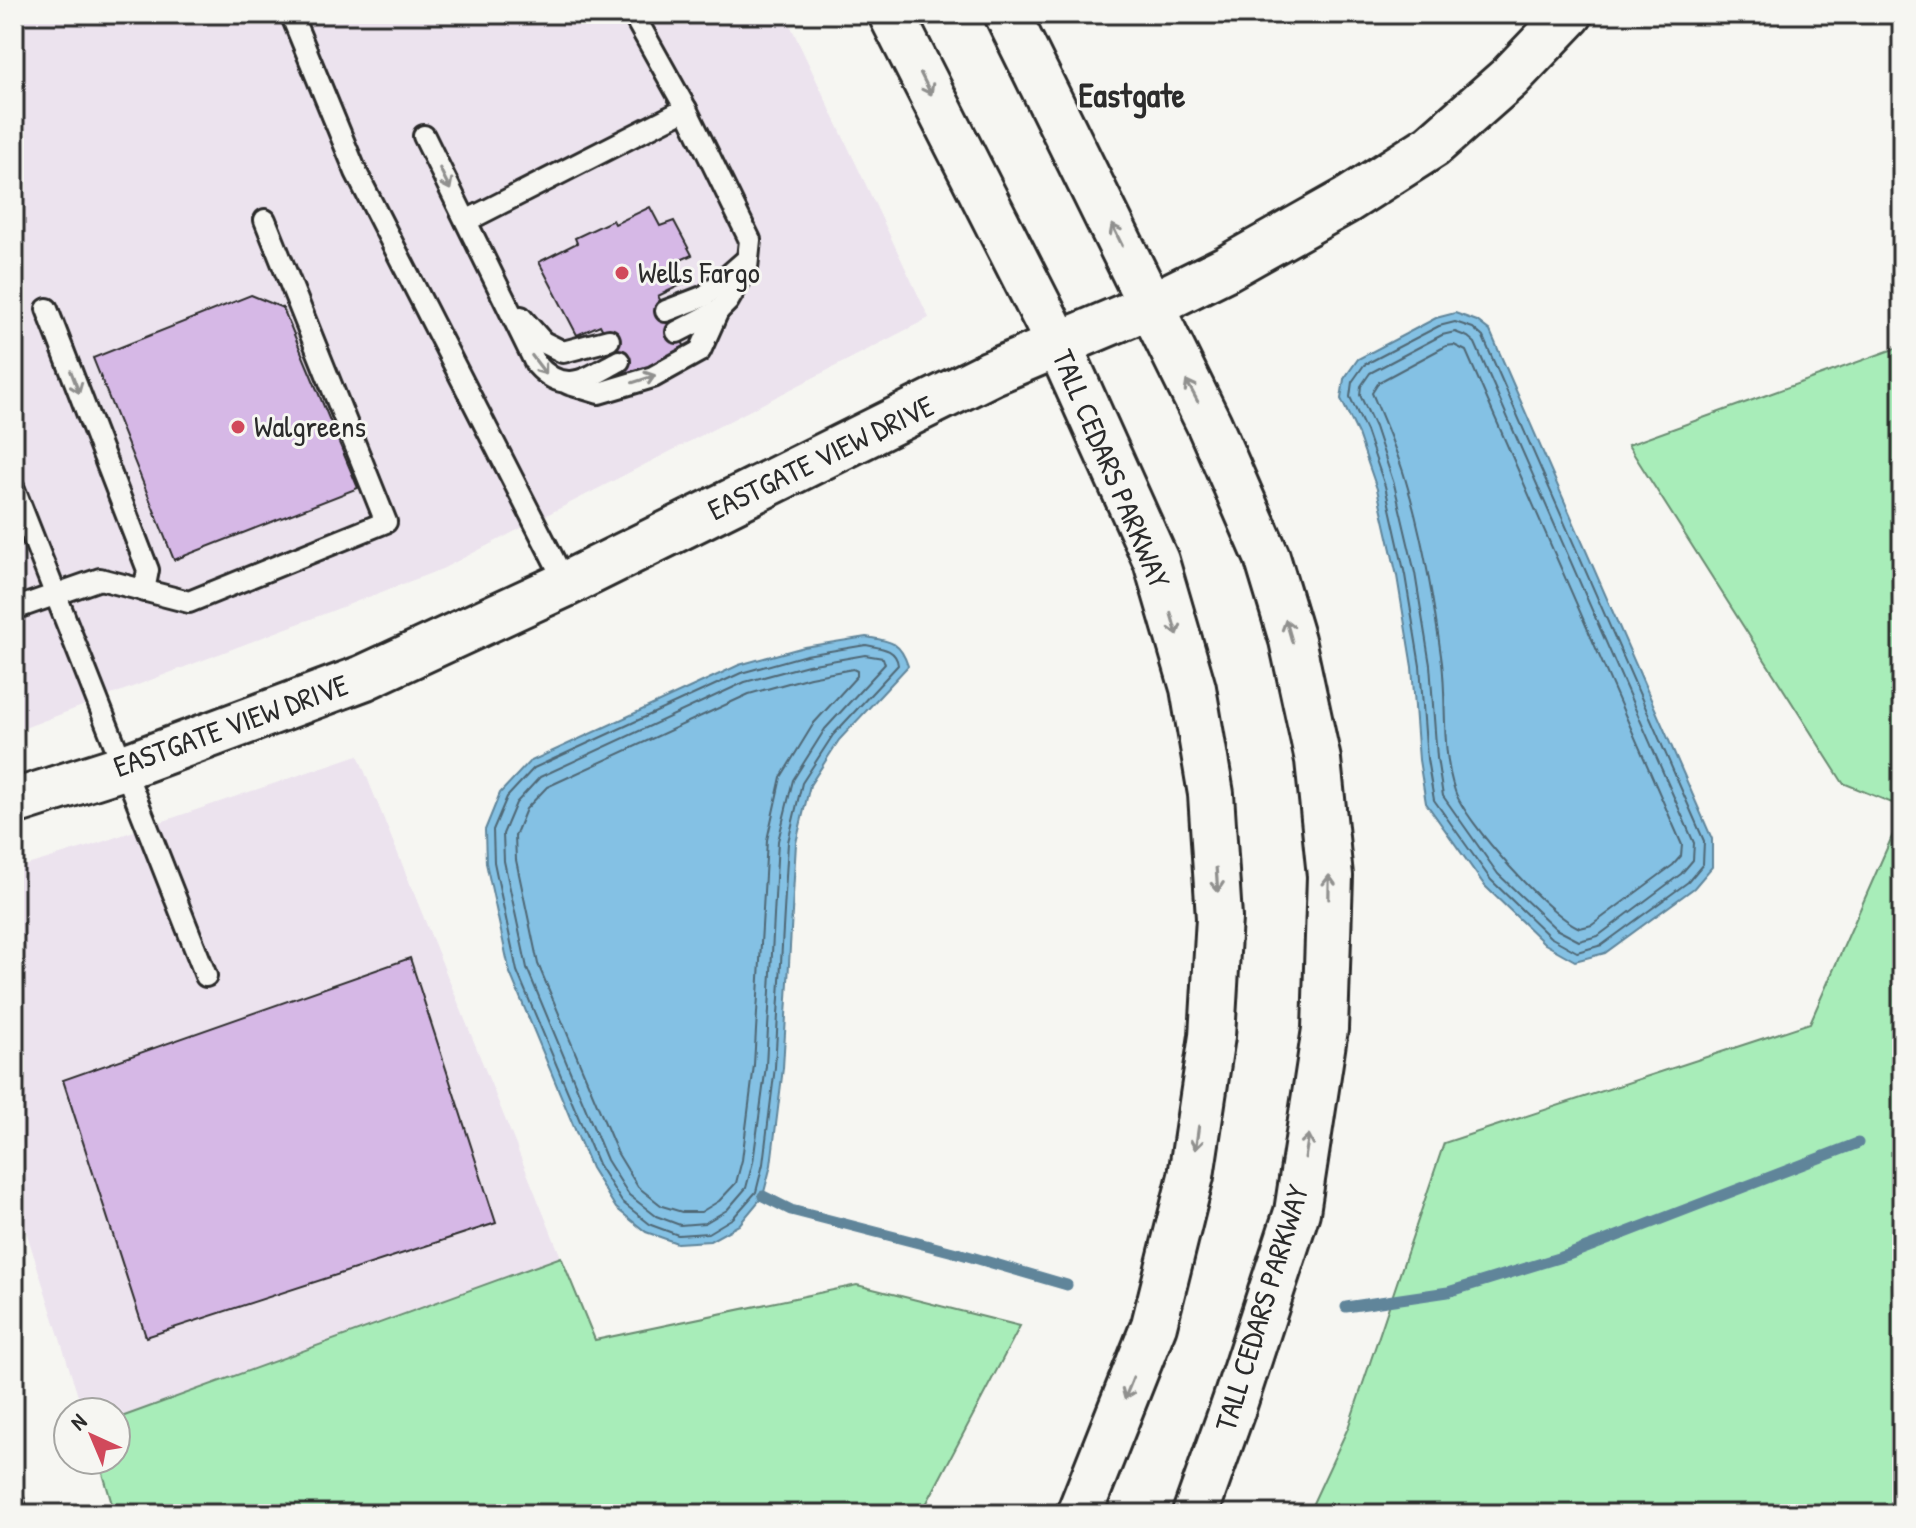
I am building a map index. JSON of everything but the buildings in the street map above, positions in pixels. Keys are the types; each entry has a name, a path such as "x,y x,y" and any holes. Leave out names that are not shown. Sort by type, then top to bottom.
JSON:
{"main road":[{"name":"TALL CEDARS PARKWAY","path":"891,14 1059,345 1156,561 1193,688 1211,794 1219,918 1212,1036 1191,1176 1154,1325 1079,1514"},
{"name":"TALL CEDARS PARKWAY","path":"1007,14 1209,424 1267,557 1292,640 1318,760 1330,876 1325,1029 1297,1212 1195,1514"},
{"name":"EASTGATE VIEW DRIVE","path":"14,802 124,767 363,678 566,584 991,373 1152,305 1227,268 1346,201 1432,146 1509,78 1570,14"}],"lane":[{"path":"291,14 356,172 566,584"},
{"path":"424,136 536,364 555,381 599,393 653,377 700,351 718,311 736,289 747,268 749,249 686,109 638,23"},
{"path":"466,221 686,109"},
{"path":"14,609 100,579 189,602 386,522 265,220"},
{"path":"666,311 705,296 749,249"},
{"path":"503,296 543,342 563,352 609,340"},
{"path":"47,309 148,570 144,591"},
{"path":"677,332 718,311"},
{"path":"569,384 619,361"},
{"path":"14,489 206,976"}],"shaded area":[{"path":"14,14 785,14 929,318 442,569 14,732"},
{"path":"358,755 561,1257 132,1413 132,1396 78,1396 14,1193 14,869"}],"green space":[{"path":"1902,346 1902,807 1843,783 1628,445"},
{"path":"1902,814 1902,1514 1308,1514 1348,1428 1444,1143 1810,1023"},
{"path":"561,1257 595,1340 857,1285 1020,1326 921,1514 115,1514 104,1476 132,1476 132,1413"}],"water":[{"path":"1455,313 1477,321 1490,331 1712,839 1712,867 1694,888 1605,953 1575,961 1545,944 1485,886 1426,803 1419,760 1412,667 1397,576 1377,489 1358,434 1341,399 1344,379 1358,359 1436,318"},
{"path":"866,637 898,647 908,666 839,740 810,785 796,843 783,1068 771,1165 763,1196 739,1225 710,1241 677,1243 646,1232 616,1208 591,1168 510,973 486,863 485,830 500,793 529,762 739,665 804,647"}],"waterway":[{"path":"1346,1307 1448,1292 1568,1255 1858,1143"},
{"path":"763,1196 791,1210 1067,1285"}],"place":[{"name":"Wells Fargo","path":"622,273"},
{"name":"Walgreens","path":"238,427"}],"district":[{"name":"Eastgate","path":"1132,95"}]}
